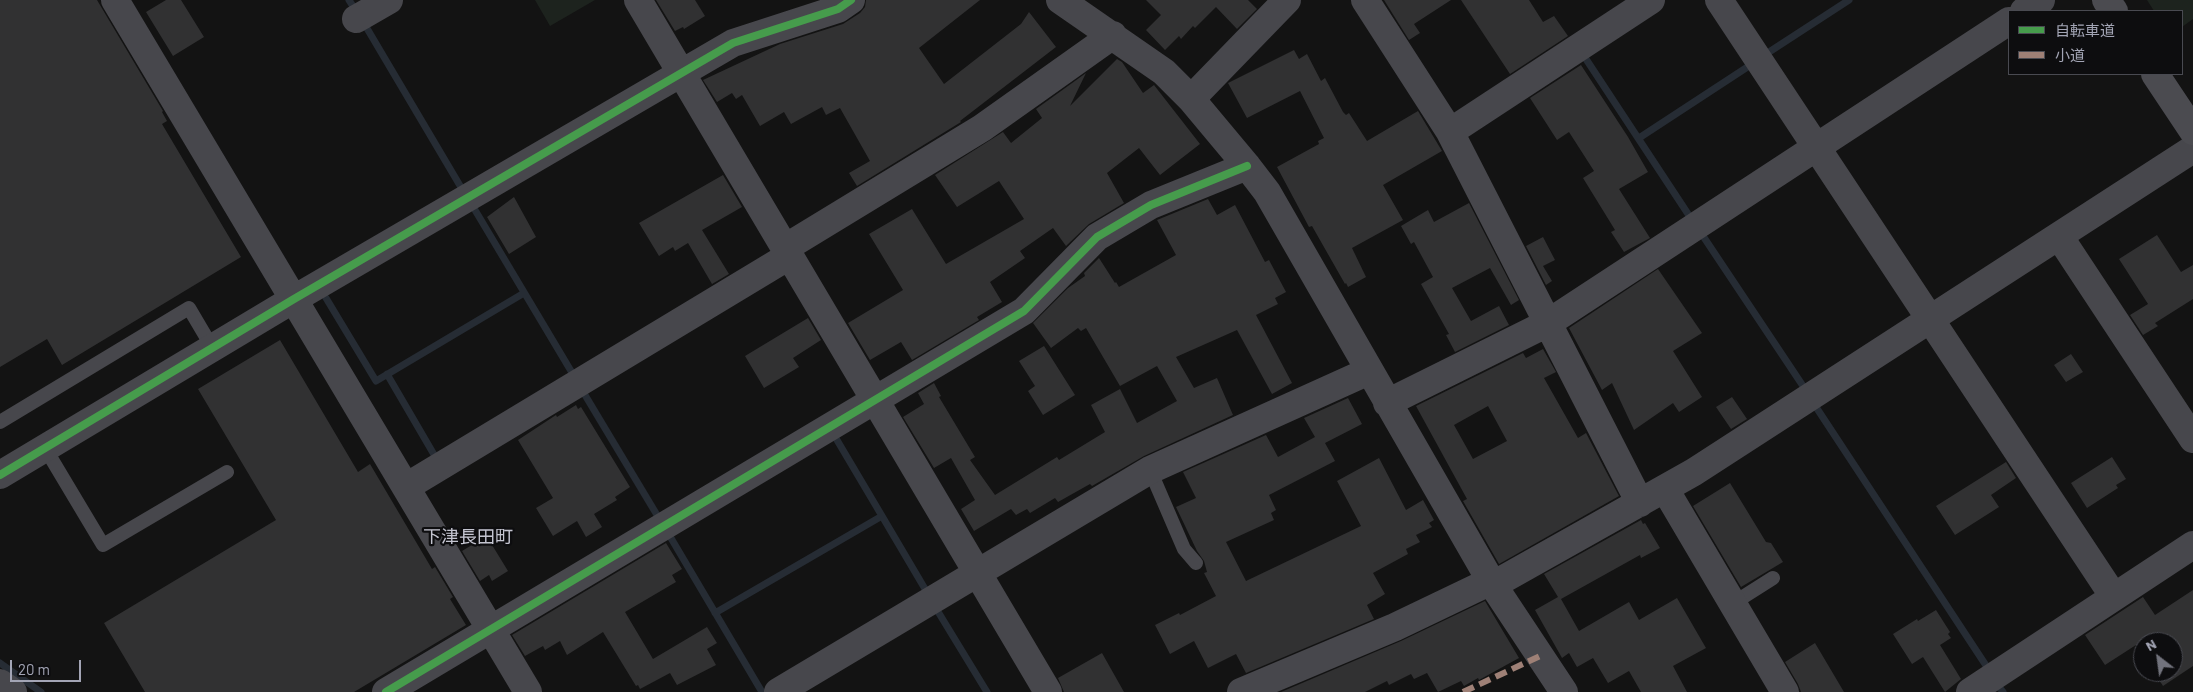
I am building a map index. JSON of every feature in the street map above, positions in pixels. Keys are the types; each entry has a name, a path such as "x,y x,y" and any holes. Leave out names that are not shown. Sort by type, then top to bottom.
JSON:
{"main road":[{"path":"2156,75 2193,131"}],"street":[{"path":"115,0 528,692"},
{"path":"356,19 389,0"},
{"path":"638,0 1048,692"},
{"path":"0,475 294,299 681,72 733,43 827,6 838,9 851,0"},
{"path":"1060,0 1164,72 1191,99 1267,192 1492,583 1564,692"},
{"path":"1191,99 1287,0"},
{"path":"1365,0 1450,132 1640,503"},
{"path":"1450,132 1651,0"},
{"path":"1719,0 2114,597"},
{"path":"2026,10 2041,0"},
{"path":"1387,403 1548,322 2008,22"},
{"path":"406,487 787,252 982,128 1113,35"},
{"path":"1241,692 1492,583 1665,489 2193,149"},
{"path":"386,692 1024,311 1097,237 1151,205 1247,166"},
{"path":"2059,236 2193,439"},
{"path":"778,692 1150,470 1369,371"},
{"path":"1665,489 1784,692"},
{"path":"1981,689 2193,544"},
{"path":"0,683 13,692"}],"lane":[{"path":"0,422 189,308 212,348"},
{"path":"45,448 103,546 227,472"},
{"path":"1150,470 1184,549 1196,564"},
{"path":"1732,604 1773,578"}],"shaded area":[{"path":"535,0 595,0 550,26"},
{"path":"2147,0 2193,0 2193,19 2183,26 2183,10 2153,10"}],"building":[{"path":"0,0 97,0 163,111 167,121 162,124 241,257 62,365 47,339 0,367"},
{"path":"166,0 181,0 204,37 173,56 146,12"},
{"path":"656,0 695,0 705,16 684,29 683,27 675,31"},
{"path":"866,0 980,0 919,48 944,84 1021,24 1029,12 1056,47 961,122 857,186 849,173 870,161 840,108 826,115 822,107 791,124 784,112 760,126 742,95 736,99 732,93 717,102 703,80 780,44 843,24 860,13 865,7"},
{"path":"1146,0 1248,0 1257,9 1237,29 1216,7 1195,28 1193,26 1181,39 1179,36 1165,50 1146,30 1161,15"},
{"path":"1384,0 1451,0 1414,24 1420,33 1409,40"},
{"path":"1461,0 1529,0 1543,22 1554,16 1568,36 1510,74"},
{"path":"1294,50 1299,59 1307,54 1321,81 1325,78 1343,112 1346,115 1349,113 1367,141 1418,111 1442,151 1383,185 1403,220 1352,248 1366,277 1348,287 1312,226 1309,227 1277,167 1319,144 1318,141 1324,138 1300,91 1247,118 1228,83"},
{"path":"1117,59 1122,62 1143,93 1154,85 1200,144 1160,175 1139,148 1107,173 1124,203 1089,224 1066,246 1053,228 1020,251 1025,258 990,282 1002,302 977,317 979,320 912,360 901,342 870,360 848,323 903,290 869,234 912,209 946,264 1024,219 999,181 957,207 935,175 1003,132 1011,143 1042,118 1036,109 1086,73 1070,106"},
{"path":"1581,65 1628,137 1648,172 1619,189 1650,238 1624,252 1611,232 1615,230 1583,178 1594,171 1569,132 1557,140 1530,98"},
{"path":"723,175 742,207 702,230 729,274 712,284 688,243 675,251 673,247 659,256 639,223"},
{"path":"514,197 536,237 509,254 487,217"},
{"path":"1208,199 1217,215 1235,205 1265,262 1269,260 1286,292 1275,298 1278,304 1256,315 1292,383 1272,394 1237,330 1176,357 1194,388 1217,378 1233,415 1144,456 1092,486 1090,484 1058,502 1055,498 1030,513 1027,509 1016,515 1011,509 974,531 961,509 975,500 951,458 934,468 903,417 924,404 918,393 934,383 941,396 939,397 975,457 970,460 995,495 1057,457 1059,460 1105,432 1091,405 1120,389 1137,423 1177,401 1157,366 1120,386 1086,328 1081,331 1078,328 1051,348 1033,323 1068,288 1085,276 1084,273 1099,258 1119,287 1176,255 1157,220"},
{"path":"1469,203 1519,300 1511,305 1490,268 1452,288 1471,321 1499,306 1509,325 1455,352 1446,335 1449,334 1421,284 1433,277 1414,242 1411,244 1401,226 1428,210 1434,222"},
{"path":"2157,235 2181,272 2193,265 2193,299 2155,323 2158,326 2143,335 2130,315 2148,304 2119,259"},
{"path":"1543,237 1555,260 1543,266 1552,281 1546,285 1526,246"},
{"path":"1658,269 1702,333 1673,351 1702,397 1679,412 1673,403 1634,430 1612,383 1602,390 1569,328"},
{"path":"808,318 821,340 793,358 799,367 764,388 745,356"},
{"path":"280,340 358,472 370,464 432,569 435,567 453,597 450,599 466,625 354,692 145,692 104,623 276,520 198,389"},
{"path":"1044,346 1075,395 1043,415 1028,391 1035,386 1019,361"},
{"path":"1543,349 1556,372 1544,378 1578,438 1586,433 1619,496 1499,564 1463,501 1467,499 1416,406 1523,353 1526,358","holes":["1488,406 1507,441 1473,459 1454,425"]},
{"path":"2071,354 2083,372 2066,382 2054,365"},
{"path":"1732,397 1747,419 1731,429 1716,407"},
{"path":"1348,398 1362,424 1325,443 1335,461 1269,495 1276,510 1271,513 1274,520 1226,542 1246,581 1361,526 1337,481 1379,458 1406,510 1423,500 1434,520 1429,523 1432,527 1416,535 1420,542 1406,549 1408,554 1373,573 1385,594 1367,605 1374,619 1246,673 1236,654 1208,668 1194,641 1170,654 1155,625 1179,613 1180,615 1216,596 1204,573 1207,572 1204,561 1197,551 1176,507 1196,498 1183,472 1266,435 1278,457 1315,437 1304,418"},
{"path":"576,405 578,409 581,407 630,487 615,497 617,500 594,514 602,527 586,537 577,521 553,536 536,508 553,498 518,440 556,415 557,417"},
{"path":"2112,457 2126,479 2116,485 2118,488 2087,508 2071,483"},
{"path":"2006,462 2016,478 1991,495 1999,507 1955,535 1936,506"},
{"path":"1730,483 1766,542 1771,543 1783,562 1741,587 1693,506"},
{"path":"1641,520 1643,524 1645,523 1660,548 1641,558 1640,555 1561,599 1579,631 1629,602 1639,620 1677,598 1706,648 1673,666 1687,692 1641,692 1629,671 1608,683 1593,658 1577,667 1569,653 1562,658 1535,610 1558,597 1544,574"},
{"path":"480,540 482,544 489,540 508,571 492,581 489,575 480,581 462,551"},
{"path":"666,543 682,569 672,575 676,582 625,612 653,659 707,627 717,643 707,649 716,665 677,685 670,673 640,689 638,685 636,686 603,632 567,655 560,641 545,650 543,646 525,656 512,635"},
{"path":"2193,590 2193,666 2183,673 2183,632 2133,632 2133,647 2105,665 2085,635 2143,597 2155,615"},
{"path":"1485,601 1519,658 1479,680 1478,678 1464,686 1461,681 1438,692 1427,673 1414,679 1411,674 1389,685 1387,681 1365,692 1281,692 1401,641"},
{"path":"1936,610 1950,632 1948,634 1951,638 1940,645 1961,679 1945,692 1923,657 1912,664 1893,634"},
{"path":"1815,643 1844,692 1801,692 1785,662"},
{"path":"1102,653 1124,692 1064,692 1058,678"},
{"path":"2160,682 2169,682 2163,686"}],"waterway":[{"path":"349,0 356,11"},
{"path":"1766,54 1849,0"},
{"path":"365,25 462,189"},
{"path":"1584,56 1692,220"},
{"path":"1639,138 1749,66"},
{"path":"475,210 574,376"},
{"path":"1701,233 1805,389"},
{"path":"326,298 376,381 524,293"},
{"path":"387,374 436,458"},
{"path":"582,390 660,520"},
{"path":"1816,407 1987,667"},
{"path":"715,613 882,516 834,435"},
{"path":"882,516 928,594"},
{"path":"668,533 762,692"},
{"path":"937,610 987,692"},
{"path":"0,663 41,692"},
{"path":"1999,687 2003,692"}],"marked path":[{"path":"1463,692 1540,656"}],"cycle path":[{"path":"0,475 294,299 733,43 838,9 851,0"},
{"path":"386,692 1024,311 1097,237 1151,205 1247,166"}],"district":[{"name":"下津長田町","path":"468,537"}]}
